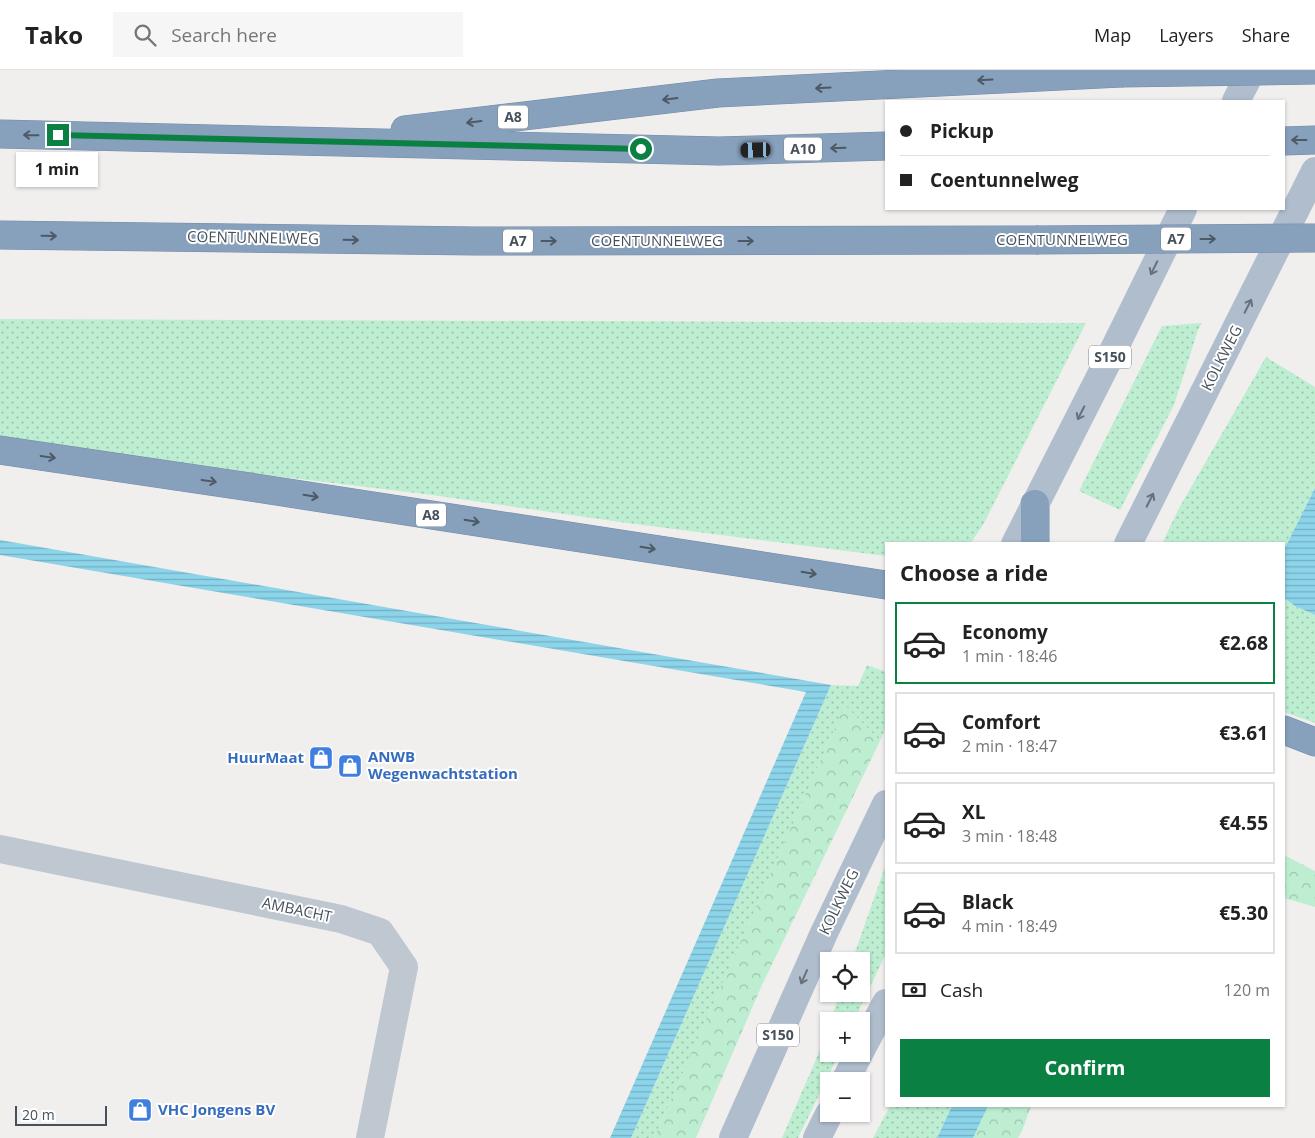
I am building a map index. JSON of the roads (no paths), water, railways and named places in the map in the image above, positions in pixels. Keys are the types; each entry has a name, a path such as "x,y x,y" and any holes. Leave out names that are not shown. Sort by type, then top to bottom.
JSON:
{"highway":[{"name":"A8","path":"0,134 307,142 718,93 1121,73 1315,70"},
{"path":"1285,141 1315,140"},
{"name":"A10","path":"307,142 719,151 885,146"},
{"name":"COENTUNNELWEG","path":"0,235 476,241 1315,238"},
{"name":"A8","path":"0,450 263,488 885,584"},
{"path":"1035,504 1035,542"},
{"path":"1285,730 1315,742"},
{"path":"1285,749 1315,754"}],"main road":[{"path":"1237,100 1252,70"},
{"name":"KOLKWEG","path":"1129,542 1315,172"},
{"name":"S150","path":"1016,542 1183,210"},
{"name":"KOLKWEG","path":"732,1138 824,933 885,806"},
{"path":"870,1033 885,1005"},
{"path":"817,1138 825,1122"}],"street":[{"name":"AMBACHT","path":"0,849 341,919 380,932 404,967 370,1138"}],"water":[{"path":"1315,488 1315,615 1295,606 1285,599 1285,548"},
{"path":"0,540 831,685 631,1138 610,1138 806,692 0,555"},
{"path":"952,1107 988,1107 973,1138 937,1138"}],"place":[{"name":"HuurMaat","path":"321,758"},
{"name":"ANWB Wegenwachtstation","path":"350,766"},
{"name":"VHC Jongens BV","path":"140,1110"}]}
